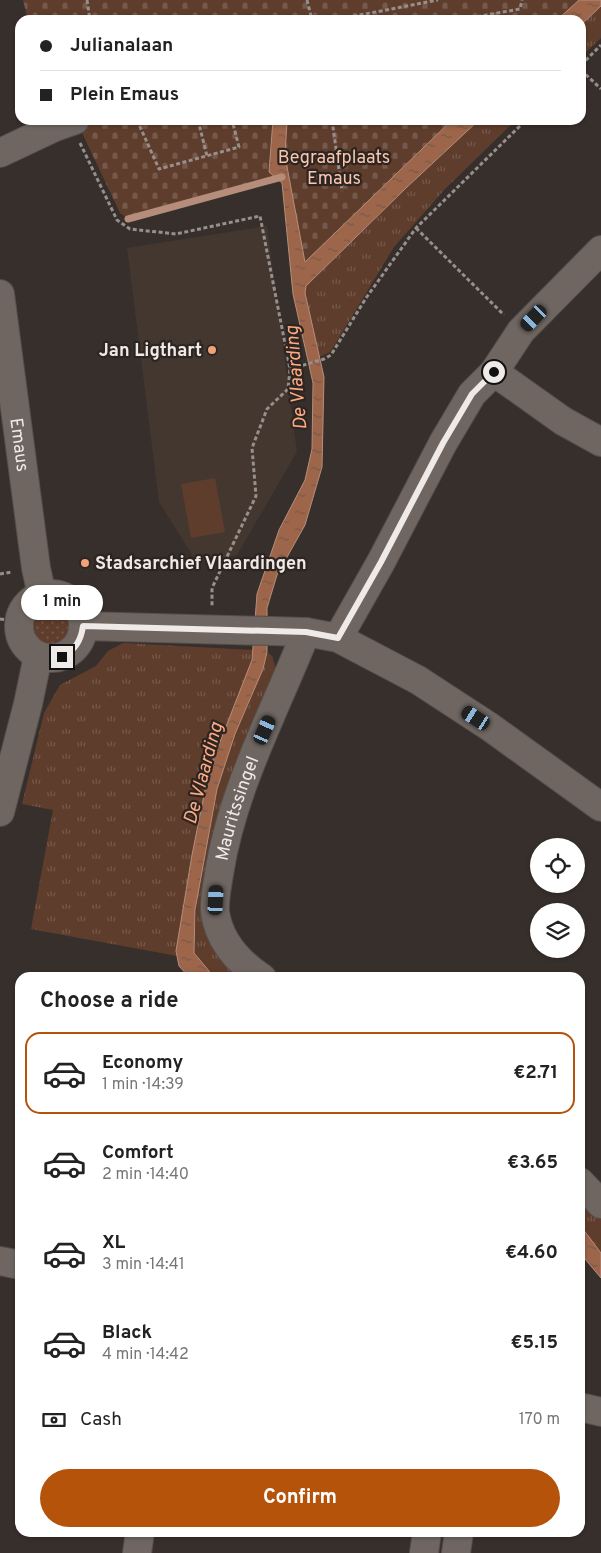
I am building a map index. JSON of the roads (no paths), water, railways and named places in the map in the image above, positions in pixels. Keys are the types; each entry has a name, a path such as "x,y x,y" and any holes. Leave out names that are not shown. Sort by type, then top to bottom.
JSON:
{"street":[{"path":"0,153 63,125"},
{"path":"338,638 381,562 443,443 472,394 494,372 522,332 601,250"},
{"name":"Emaus","path":"0,294 36,568 42,595"},
{"path":"494,372 563,421 601,442"},
{"path":"52,594 71,601 78,608 83,626 79,642 68,653 54,658 38,656 23,642 19,632 10,620 42,595 52,594"},
{"path":"83,626 294,632 338,638 418,680 490,727 601,806"},
{"name":"Mauritssingel","path":"254,972 231,952 222,934 215,912 217,888 222,852 294,632"},
{"path":"0,812 28,704 38,656"},
{"path":"585,1187 601,1204"},
{"path":"0,1261 15,1264"},
{"path":"585,1408 601,1412"},
{"path":"137,1553 139,1537"},
{"path":"424,1553 426,1537"},
{"path":"456,1553 458,1537"}],"water":[{"path":"579,0 601,0 601,6 586,20 586,15 562,15"},
{"path":"273,125 287,125 285,156 305,262 447,125 474,125 306,286 305,293 324,377 322,467 305,525 277,575 267,608 267,652 263,669 235,734 217,789 195,910 194,953 210,972 184,972 179,966 176,951 209,770 252,660 257,594 279,530 305,480 312,449 313,383 293,294 282,183 269,172"},
{"path":"585,1232 601,1253 601,1278 585,1259"}],"waterway":[{"path":"128,219 282,177"}],"place":[{"name":"Jan Ligthart","path":"212,350"},
{"name":"Stadsarchief Vlaardingen","path":"85,563"}],"park label":[{"name":"Begraafplaats Emaus","path":"334,167"}],"water label":[{"name":"De Vlaarding","path":"295,378"},
{"name":"De Vlaarding","path":"202,773"}]}
